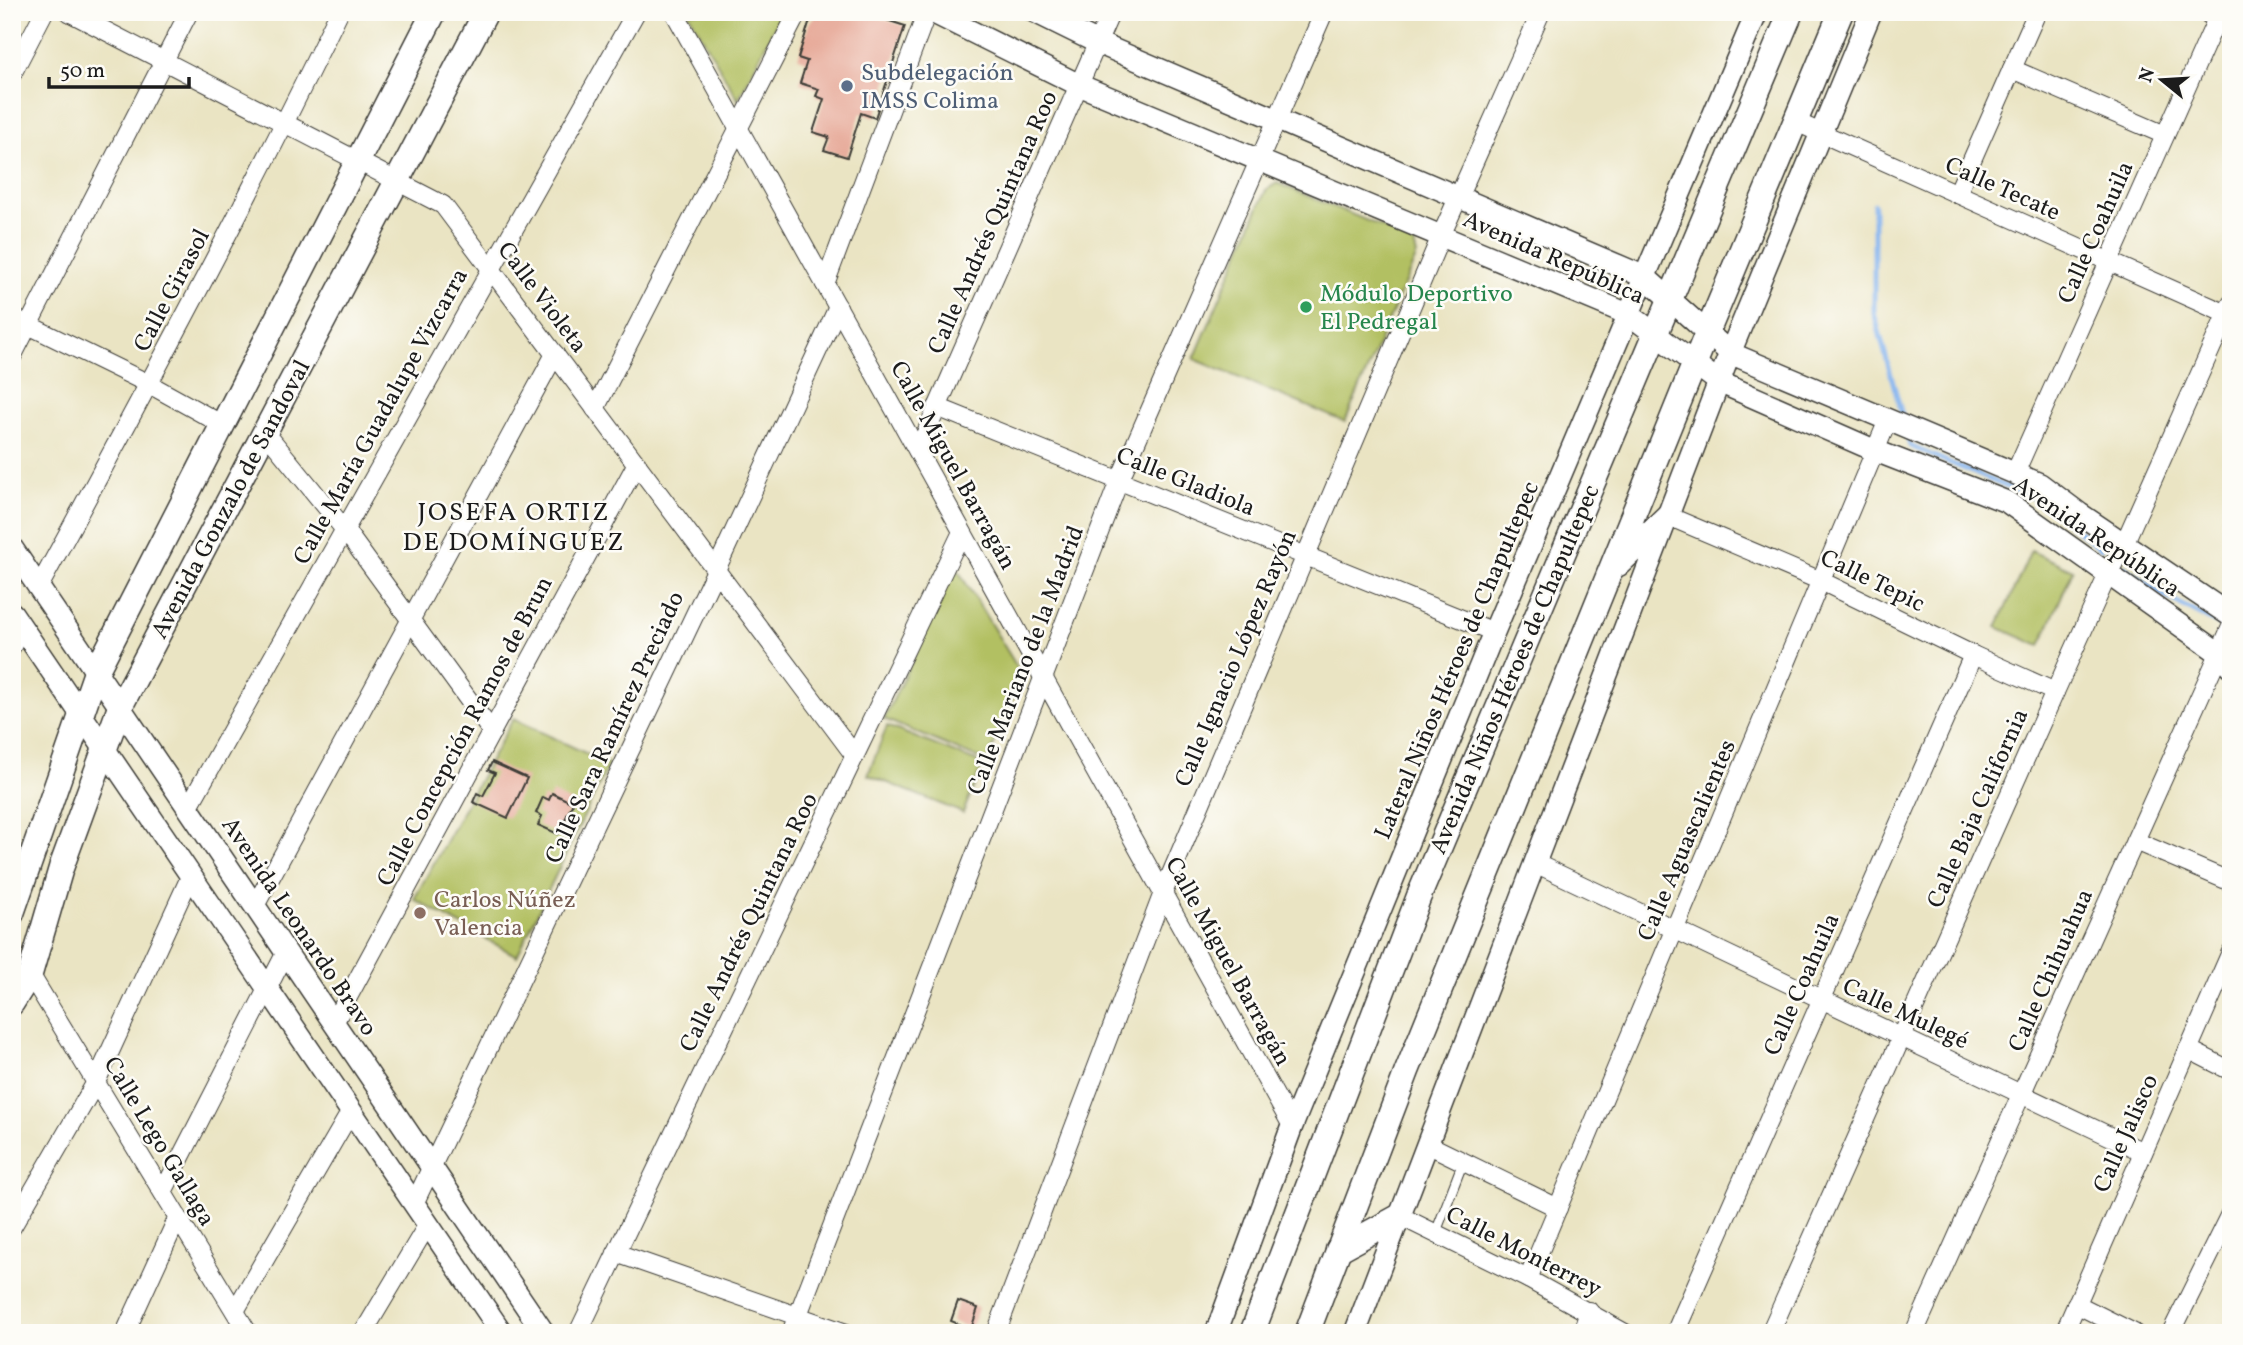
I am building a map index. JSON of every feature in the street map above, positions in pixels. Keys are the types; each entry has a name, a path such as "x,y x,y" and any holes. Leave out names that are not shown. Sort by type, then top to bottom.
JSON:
{"main road":[{"name":"Avenida Gonzalo de Sandoval","path":"12,912 96,672 434,12"},
{"name":"Avenida Gonzalo de Sandoval","path":"12,1003 30,974 61,868 120,707 486,12"},
{"name":"Avenida Niños Héroes de Chapultepec","path":"1252,1333 1419,896 1791,12"},
{"name":"Avenida Niños Héroes de Chapultepec","path":"1307,1333 1406,1071 1841,12"},
{"path":"1609,572 1668,516"},
{"path":"1338,1250 1400,1216"}],"street":[{"path":"12,74 44,12"},
{"name":"Calle Violeta","path":"69,12 443,205 855,756"},
{"path":"12,357 20,321 189,12"},
{"name":"Calle Girasol","path":"39,587 149,384 285,123 339,12"},
{"name":"Calle María Guadalupe Vizcarra","path":"188,808 636,12"},
{"name":"Calle Miguel Barragán","path":"674,12 1292,1126"},
{"path":"596,409 798,12"},
{"path":"825,284 930,12"},
{"name":"Avenida República","path":"930,12 1079,85 1630,315 1719,382 1876,451 2007,502 2109,572 2225,660"},
{"name":"Avenida República","path":"1035,12 1098,43 1645,277 1730,353 2040,484 2231,616"},
{"name":"Calle Andrés Quintana Roo","path":"918,451 1111,12"},
{"name":"Calle Mariano de la Madrid","path":"795,1324 1119,481 1324,12"},
{"name":"Calle Ignacio López Rayón","path":"996,1333 1163,893 1441,236 1541,12"},
{"name":"Lateral Niños Héroes de Chapultepec","path":"1216,1333 1292,1126 1494,632 1757,12"},
{"path":"1355,1333 1730,353 1871,12"},
{"path":"1957,194 2037,12"},
{"name":"Calle Coahuila","path":"2015,473 2218,17"},
{"path":"2012,69 2165,135"},
{"name":"Calle Tecate","path":"1794,121 2109,262 2229,312"},
{"name":"Calle Sara Ramírez Preciado","path":"414,1204 838,307"},
{"name":"Calle Baja California","path":"1770,1333 2055,692 2229,312"},
{"path":"20,321 149,384 223,425"},
{"path":"255,906 555,354"},
{"name":"Calle Gladiola","path":"937,407 1494,632"},
{"name":"Calle Aguascalientes","path":"1528,1279 1888,420"},
{"path":"265,432 345,530 492,732"},
{"name":"Calle Concepción Ramos de Brun","path":"334,1023 636,463"},
{"name":"Calle Tepic","path":"1668,516 1821,581 2055,692"},
{"name":"Calle Andrés Quintana Roo","path":"578,1333 962,532"},
{"name":"Avenida Leonardo Bravo","path":"12,548 544,1333"},
{"name":"Calle Chihuahua","path":"1914,1333 2135,841 2225,660 2231,627"},
{"path":"15,628 106,750 502,1333"},
{"name":"Calle Coahuila","path":"1675,1333 1973,655"},
{"path":"2135,841 2231,882"},
{"name":"Calle Mulegé","path":"1535,863 2143,1152"},
{"path":"12,1227 96,1082 191,875"},
{"path":"163,1192 286,952"},
{"name":"Calle Jalisco","path":"2064,1333 2231,952"},
{"name":"Calle Lego Gallaga","path":"30,974 248,1333"},
{"path":"2188,1049 2231,1071"},
{"path":"235,1311 351,1111"},
{"path":"1427,1144 1558,1209"},
{"path":"2171,1333 2231,1212"},
{"name":"Calle Monterrey","path":"1400,1216 1528,1279 1625,1333"},
{"path":"125,1333 178,1217"},
{"path":"363,1333 428,1224"},
{"path":"616,1253 795,1324 846,1333"},
{"path":"2076,1304 2134,1333"},
{"path":"1582,1333 1589,1311"}],"lane":[{"path":"1436,1232 1463,1162"}],"green space":[{"path":"688,12 782,12 738,100"},
{"name":"Módulo Deportivo El Pedregal","path":"1277,183 1413,240 1417,255 1345,422 1194,359 1266,190"},
{"path":"2031,551 2073,570 2040,646 1997,627"},
{"path":"956,567 1022,675 987,762 884,719"},
{"path":"513,719 609,764 517,956 414,899"},
{"path":"887,726 983,764 963,813 868,775"}],"building":[{"name":"Subdelegación IMSS Colima","path":"819,12 862,12 905,26 875,118 861,113 847,157 824,150 829,137 813,132 824,99 816,96 819,89 800,83 807,61 798,58 809,23"},
{"path":"492,762 527,778 508,818 473,802 477,793 483,796 495,773 488,770"},
{"path":"552,793 573,803 558,834 538,825 542,816 536,813 543,797 549,800"},
{"path":"958,1301 978,1308 971,1329 951,1321"}],"waterway":[{"path":"1874,204 1874,313 1902,415"},
{"path":"1908,439 1910,446 2038,500 2101,548"},
{"path":"2125,567 2162,595 2222,626"}],"place":[{"name":"Subdelegación IMSS Colima","path":"847,86"},
{"name":"Módulo Deportivo El Pedregal","path":"1306,307"},
{"name":"Carlos Núñez Valencia","path":"420,913"}],"district":[{"name":"JOSEFA ORTIZ DE DOMÍNGUEZ","path":"514,526"}]}
